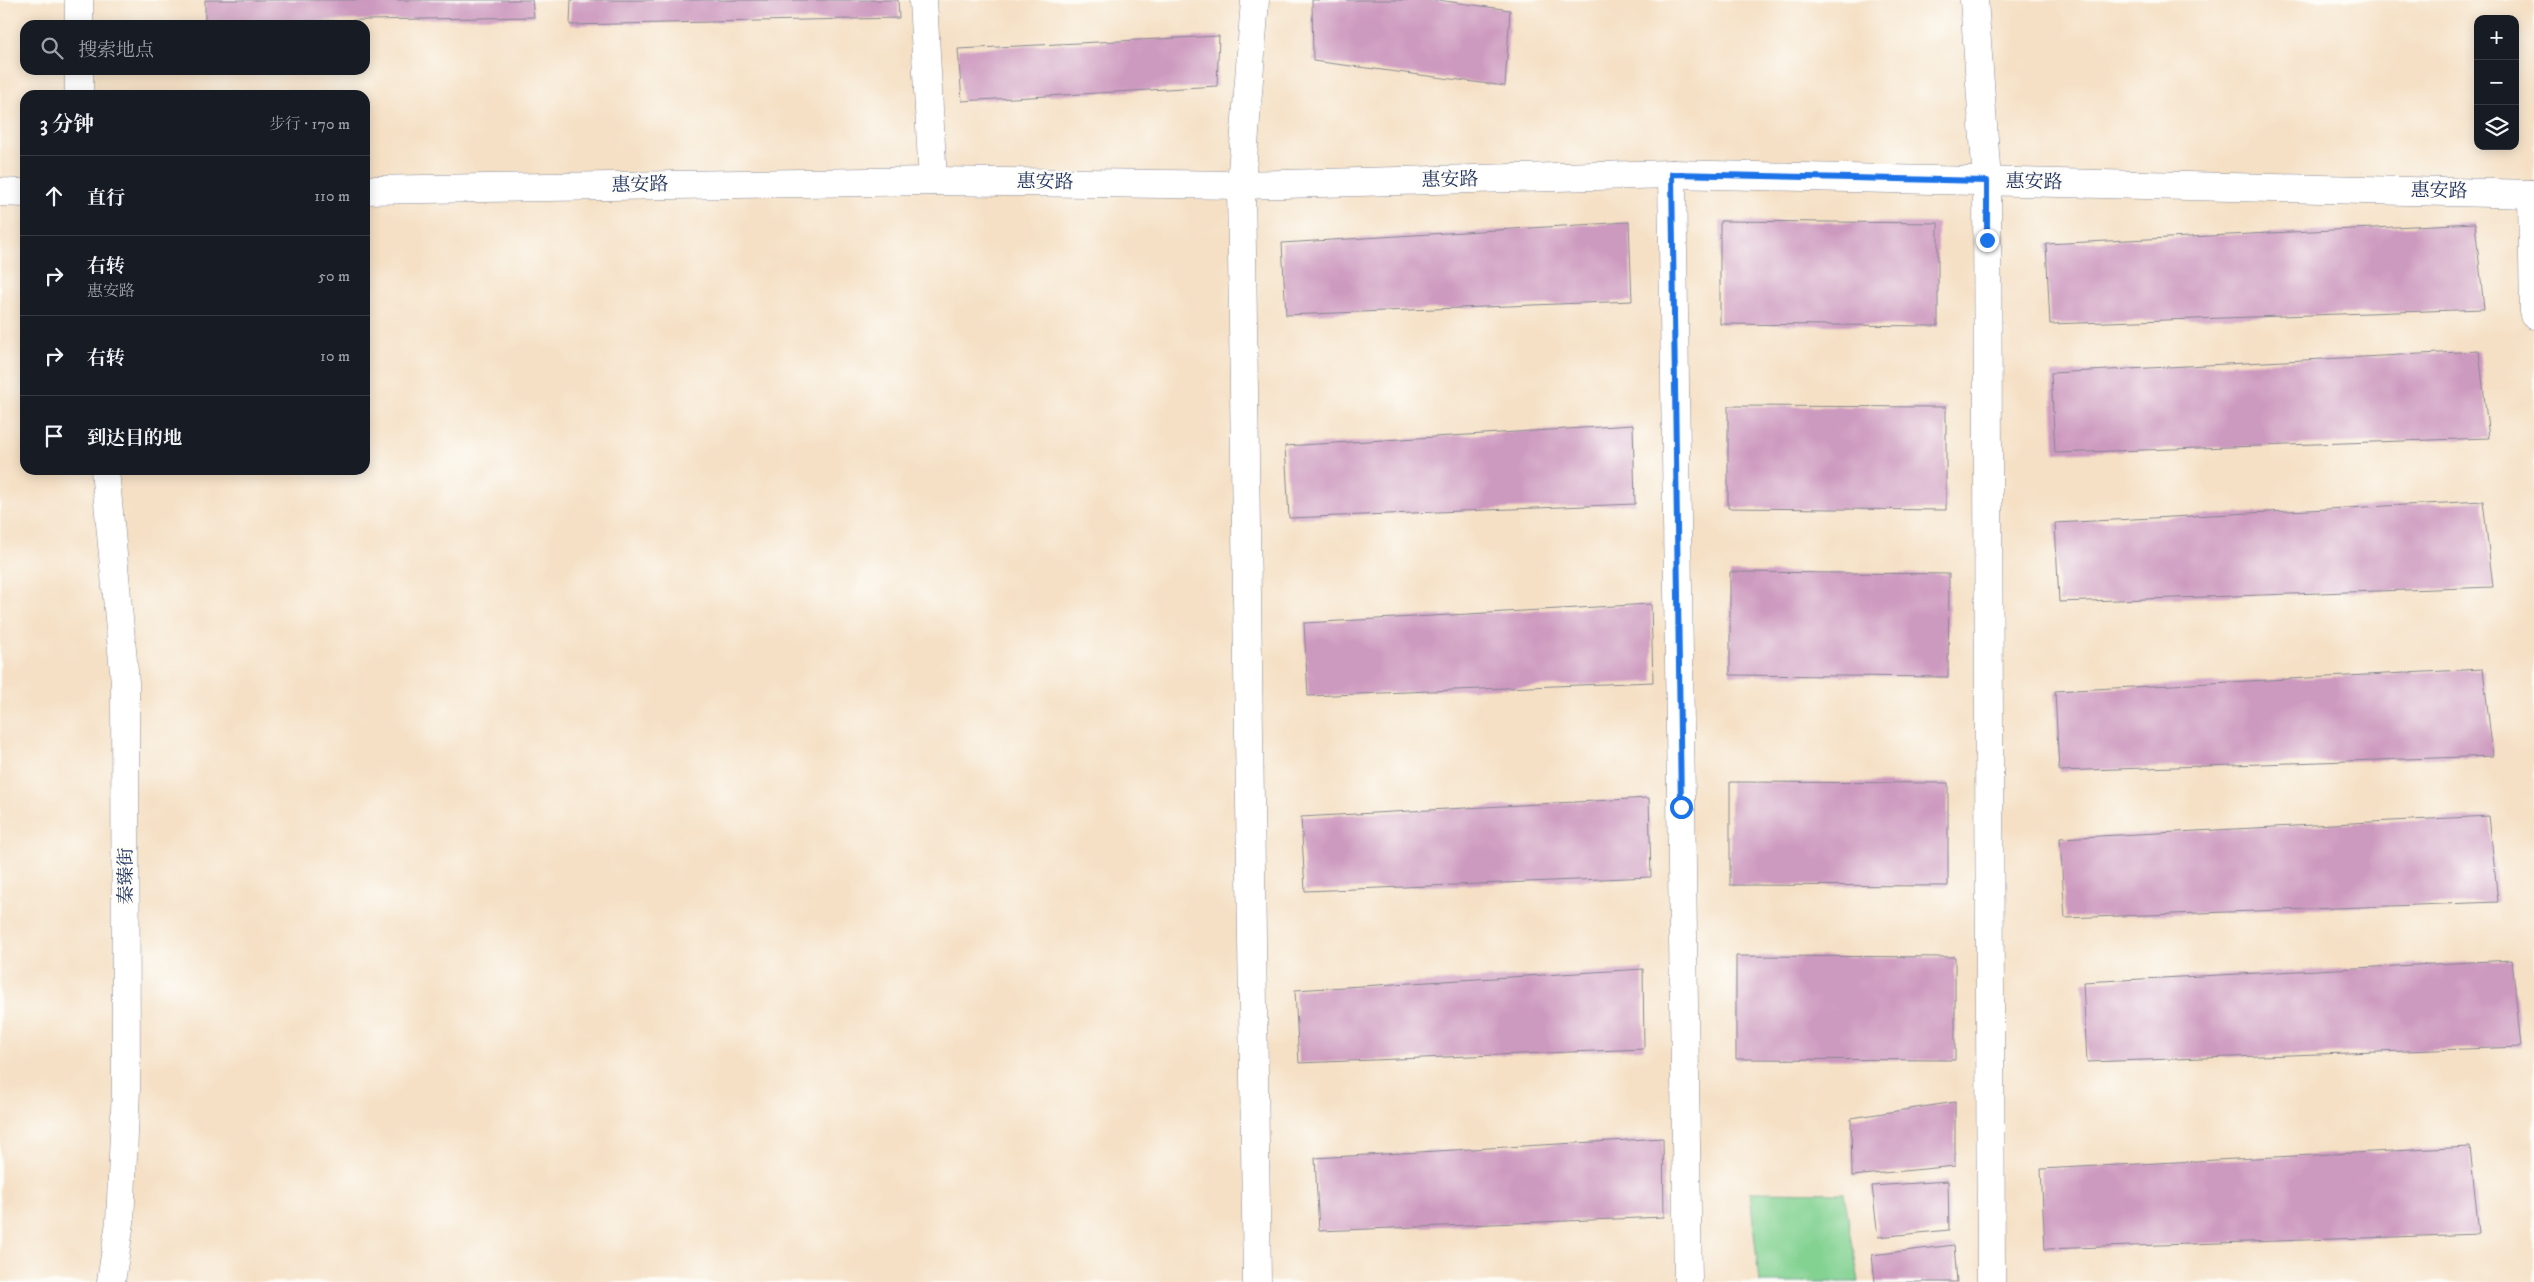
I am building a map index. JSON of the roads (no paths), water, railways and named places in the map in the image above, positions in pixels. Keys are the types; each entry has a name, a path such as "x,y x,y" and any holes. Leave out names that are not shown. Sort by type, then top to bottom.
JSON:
{"street":[{"path":"79,0 79,20"},
{"path":"923,0 933,180"},
{"path":"1255,0 1241,185 1257,1282"},
{"path":"1974,0 1987,181 1991,1282"},
{"path":"79,75 79,90"},
{"path":"1672,174 1688,1282"},
{"name":"惠安路","path":"370,190 933,180 1241,185 1672,174 2533,194"},
{"path":"0,192 20,193"},
{"path":"2533,194 2534,315"},
{"name":"秦臻街","path":"105,475 125,692 126,1089 120,1222 111,1282"}]}
